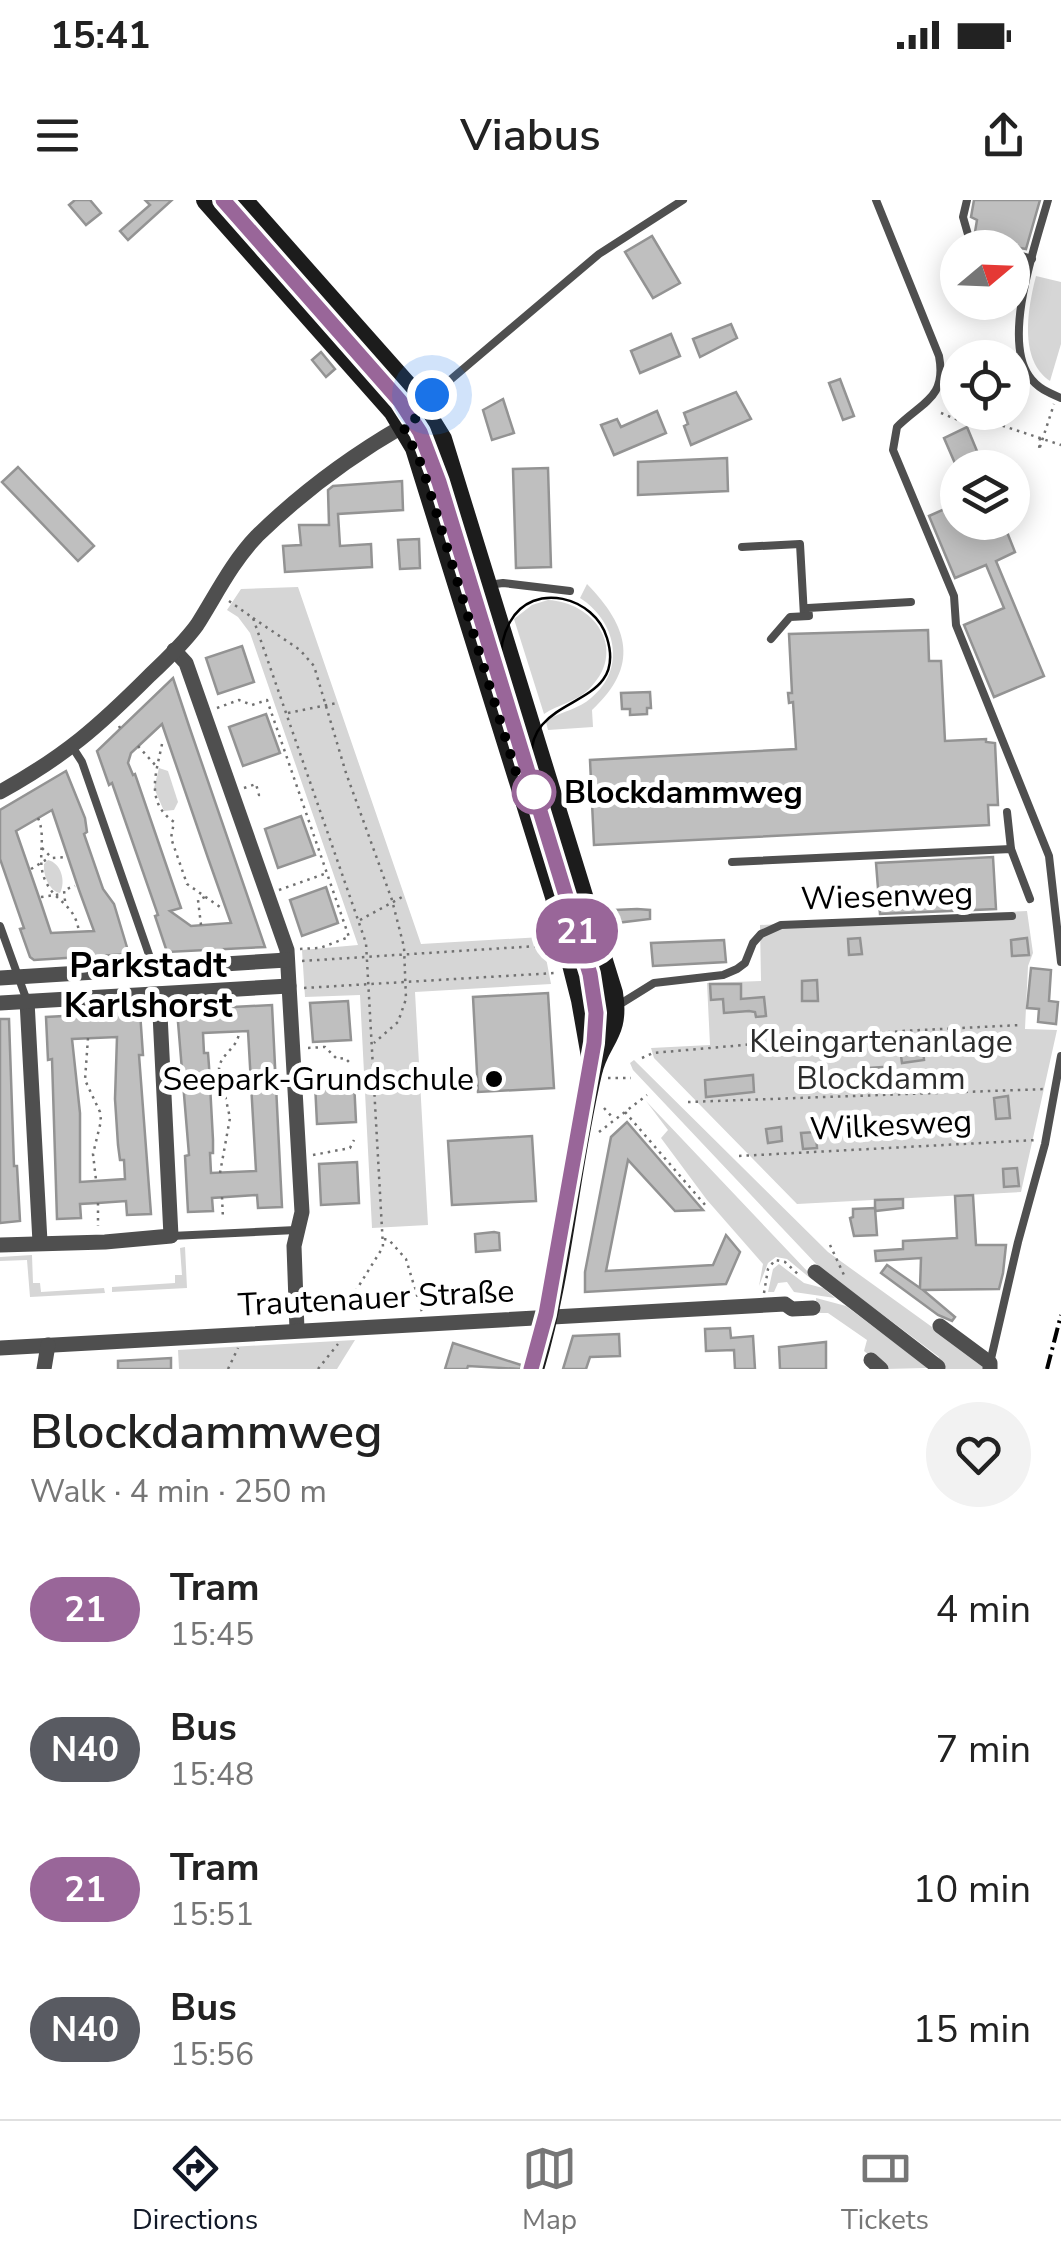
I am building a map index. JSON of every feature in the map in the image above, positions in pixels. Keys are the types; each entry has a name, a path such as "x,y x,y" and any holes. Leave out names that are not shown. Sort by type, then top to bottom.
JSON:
{"street":[{"path":"206,200 245,219 425,408 448,457 615,1007 534,1369"},
{"path":"245,219 403,426 422,466 554,897 600,1073"},
{"path":"0,792 73,748 130,698 196,627 215,592 267,528 322,480 425,408"},
{"path":"174,650 186,663 193,680 295,957 302,1212 294,1246 297,1330"},
{"path":"0,978 295,957"},
{"path":"0,1003 295,987"},
{"path":"0,1245 171,1236 158,994"},
{"path":"27,1001 40,1242"},
{"path":"586,1024 613,1029"},
{"path":"820,1276 938,1368"},
{"name":"Trautenauer Straße","path":"0,1348 784,1304 792,1309 814,1308"},
{"path":"940,1326 990,1366"},
{"path":"44,1369 48,1345"}],"lane":[{"path":"425,408 599,254 684,200"},
{"path":"876,200 942,370 934,396 897,427 894,450 954,596 956,625 1038,823 1054,888 1061,962"},
{"path":"967,200 963,216 967,230"},
{"path":"1048,200 1018,332 1020,358 1030,378 1059,397"},
{"path":"742,548 800,544 804,616"},
{"path":"488,585 504,583 570,591"},
{"path":"771,639 790,616 808,616 808,608 912,602"},
{"path":"73,748 82,762 154,968"},
{"path":"1007,812 1011,849 1030,900"},
{"path":"732,862 1011,849"},
{"name":"Wiesenweg","path":"615,1007 654,984 723,976 744,964 752,943 761,934 782,925 1012,916"},
{"path":"0,926 27,1001"},
{"path":"990,1366 1045,1144 1061,1056"},
{"path":"171,1236 298,1230"}],"path":[{"path":"1040,439 1039,450 1059,397"},
{"path":"1014,430 1061,444"},
{"path":"215,592 308,658 319,680 392,900 404,955 402,1015 373,1044"},
{"path":"253,618 358,921 367,958 384,1247 342,1310 342,1319"},
{"path":"215,709 239,700 252,705 267,700 349,937 295,957"},
{"path":"286,713 337,703"},
{"path":"162,744 152,791 162,814 174,822 171,838 188,884 220,907"},
{"path":"138,746 158,767"},
{"path":"243,788 256,784 260,795 263,794"},
{"path":"38,818 44,879 77,918 79,932"},
{"path":"42,848 50,858"},
{"path":"31,869 50,858 66,857"},
{"path":"282,889 327,873"},
{"path":"41,897 63,894 75,886"},
{"path":"196,890 201,925"},
{"path":"63,894 65,903"},
{"path":"358,921 404,896"},
{"path":"198,900 204,897"},
{"path":"295,957 367,958 542,948 555,944"},
{"path":"295,987 562,972"},
{"path":"642,1058 653,1052 1022,1025"},
{"path":"220,1173 230,1118 219,1068 220,1061 236,1044 238,1031"},
{"path":"88,1038 84,1080 100,1112 93,1154 96,1180"},
{"path":"306,1048 325,1046 337,1059 346,1058 350,1063"},
{"path":"600,1073 631,1078"},
{"path":"688,1102 1035,1088 1057,1091"},
{"path":"598,1132 647,1095"},
{"path":"604,1108 614,1120"},
{"path":"625,1112 706,1206"},
{"path":"312,1155 350,1148 354,1140"},
{"name":"Wilkesweg","path":"739,1156 1035,1140 1045,1144"},
{"path":"222,1198 223,1220"},
{"path":"98,1203 98,1226"},
{"path":"382,1239 389,1240 406,1258 422,1314"},
{"path":"830,1245 848,1285"},
{"path":"762,1306 768,1270 776,1260 808,1282 820,1276"},
{"path":"318,1369 341,1339"},
{"path":"228,1369 240,1346"}],"green space":[{"path":"1036,276 1061,282 1061,344 1050,381 1040,372 1030,350 1030,303"},
{"path":"587,584 620,631 623,662 607,694 592,710 593,727 548,730 549,719 586,702 610,673 613,660 609,632 602,619 580,598"},
{"path":"298,587 421,944 542,937 551,984 415,992 428,1225 372,1228 360,995 305,997 302,950 358,945 250,633 227,610 241,589"},
{"path":"548,600 579,609 591,618 606,643 606,657 602,672 586,692 544,714 514,619 532,605"},
{"path":"159,768 168,771 178,802 174,810 164,811 154,788"},
{"path":"48,860 61,873 60,893 46,877 44,864"},
{"name":"Kleingartenanlage Blockdamm","path":"1027,911 1033,953 1028,966 1025,1029 1057,1030 1021,1192 797,1204 654,1058 651,1048 710,1045 707,983 761,981 760,925"},
{"path":"634,1060 828,1252 982,1363 984,1369 943,1369 936,1363 939,1357 818,1266 633,1070 630,1063"},
{"path":"646,1101 810,1278 787,1259 776,1257 768,1263 759,1286 763,1264 707,1200 661,1138 668,1130"},
{"path":"185,1247 187,1288 112,1292 112,1287 175,1283 175,1275 182,1275 180,1248"},
{"path":"32,1255 33,1283 40,1283 41,1292 104,1288 105,1293 30,1297 27,1260 0,1261 0,1257"},
{"path":"779,1264 804,1283 823,1288 835,1298 794,1292 787,1282 778,1283 774,1292 768,1292 773,1269"},
{"path":"816,1298 846,1306 928,1368 886,1369 864,1351 867,1340 828,1313 817,1313"},
{"path":"355,1340 337,1369 179,1369 178,1350"}],"building":[{"path":"75,200 90,200 101,213 86,225 69,205"},
{"path":"145,200 172,200 128,240 120,231 150,205"},
{"path":"974,200 1040,200 1030,235 1030,230 975,230 977,220 971,217"},
{"path":"652,236 680,283 653,298 625,252"},
{"path":"731,324 737,338 700,357 693,339"},
{"path":"671,334 680,356 640,373 631,351"},
{"path":"321,352 335,369 326,377 312,360"},
{"path":"840,379 854,416 843,420 829,383"},
{"path":"736,392 751,419 691,445 684,413"},
{"path":"503,399 514,433 492,440 483,410"},
{"path":"657,411 666,433 614,455 601,425 617,419 621,427"},
{"path":"968,430 977,450 949,450 944,438"},
{"path":"727,458 728,491 638,495 638,462"},
{"path":"18,467 94,546 78,561 2,482"},
{"path":"548,468 551,567 516,568 513,469"},
{"path":"402,481 403,510 338,514 340,546 371,544 372,567 285,572 283,546 301,545 299,525 329,525 328,490 333,486"},
{"path":"940,511 940,540 1010,540 1015,552 996,561 1044,676 994,697 964,625 1004,608 986,565 955,578 929,516"},
{"path":"419,539 420,568 400,569 398,540"},
{"path":"928,630 929,661 941,661 945,741 986,739 995,743 998,805 988,805 989,825 594,845 590,760 796,749 793,702 789,703 788,693 792,693 789,634"},
{"path":"242,646 254,682 218,694 206,658"},
{"path":"173,678 265,947 167,952 155,916 158,915 97,751","holes":["162,724 231,923 191,926 170,911 181,908 128,763 131,753"]},
{"path":"650,692 651,708 647,708 647,714 630,715 630,709 622,709 621,693"},
{"path":"266,714 280,753 243,766 229,727"},
{"path":"66,771 85,818 84,834 103,889 114,904 129,954 34,960 30,957 0,859 0,810","holes":["52,810 94,931 51,933 16,831"]},
{"path":"301,816 315,855 278,868 265,829"},
{"path":"993,857 996,909 880,914 876,863"},
{"path":"326,887 338,923 302,936 290,900"},
{"path":"615,910 650,910 650,919 616,923"},
{"path":"860,938 862,954 849,955 848,939"},
{"path":"1027,938 1029,955 1012,956 1011,940"},
{"path":"724,940 726,962 653,966 651,943"},
{"path":"1031,968 1051,970 1049,1001 1058,1002 1056,1024 1038,1022 1039,1009 1027,1008"},
{"path":"817,980 818,1001 802,1001 802,981"},
{"path":"710,984 741,984 741,999 764,997 766,1016 756,1017 755,1012 749,1011 724,1013 723,999 711,1000"},
{"path":"548,993 554,1088 478,1092 473,997"},
{"path":"348,1001 351,1040 313,1042 310,1003"},
{"path":"272,1005 282,1207 258,1208 257,1195 212,1198 213,1211 188,1212 185,1156 189,1155 177,1010","holes":["248,1031 256,1171 211,1173 209,1066 203,1033"]},
{"path":"140,1012 143,1055 139,1055 151,1214 127,1215 126,1201 80,1204 81,1218 57,1219 52,1059 48,1060 46,1017","holes":["117,1037 115,1099 125,1179 80,1182 80,1113 72,1039"]},
{"path":"0,1019 9,1019 14,1166 20,1221 0,1223"},
{"path":"923,1047 924,1060 902,1063 900,1049"},
{"path":"882,1067 883,1084 871,1085 869,1068"},
{"path":"753,1075 754,1092 706,1097 705,1080"},
{"path":"354,1081 356,1122 317,1124 315,1083"},
{"path":"1008,1096 1010,1118 996,1119 994,1098"},
{"path":"627,1122 703,1210 675,1211 628,1160 606,1271 713,1265 726,1235 740,1252 726,1284 585,1292 585,1272 611,1137"},
{"path":"781,1127 782,1141 768,1143 766,1129"},
{"path":"816,1132 817,1148 803,1149 801,1133"},
{"path":"532,1136 536,1201 452,1205 448,1141"},
{"path":"357,1162 359,1203 321,1205 319,1164"},
{"path":"1017,1168 1019,1186 1004,1187 1003,1169"},
{"path":"973,1195 976,1245 1006,1245 1003,1273 999,1289 923,1290 955,1317 952,1321 881,1273 887,1265 920,1288 921,1258 876,1261 875,1251 903,1249 903,1241 957,1238 955,1196"},
{"path":"903,1199 903,1208 875,1211 875,1200"},
{"path":"875,1208 877,1235 854,1236 850,1218 853,1209"},
{"path":"499,1233 500,1250 476,1252 475,1234"},
{"path":"730,1328 731,1338 753,1336 755,1369 735,1369 734,1350 706,1351 705,1329"},
{"path":"619,1334 620,1356 590,1357 586,1369 563,1369 573,1336"},
{"path":"826,1342 826,1369 780,1369 779,1347"},
{"path":"453,1343 521,1365 521,1369 445,1369"},
{"path":"171,1358 171,1369 118,1369 118,1361"}],"tram line":[{"path":"223,200 404,406 421,432 590,974 596,1013 594,1043 546,1314 531,1369"},
{"name":"21","path":"223,200 400,401 430,453 590,974 596,1013 594,1043 546,1314 531,1369"},
{"path":"500,667 507,627 520,609 533,601 563,599 577,604 590,612 607,638 610,662 604,679 543,724 533,741 532,765"}],"railway":[{"path":"1047,1369 1061,1315"}],"place":[{"name":"Blockdammweg","path":"534,792"},
{"name":"Seepark-Grundschule","path":"494,1079"}],"district":[{"name":"Parkstadt Karlshorst","path":"148,985"}],"route":[{"path":"432,395 422,404 427,411 403,426 422,466 522,792 534,792"}]}
